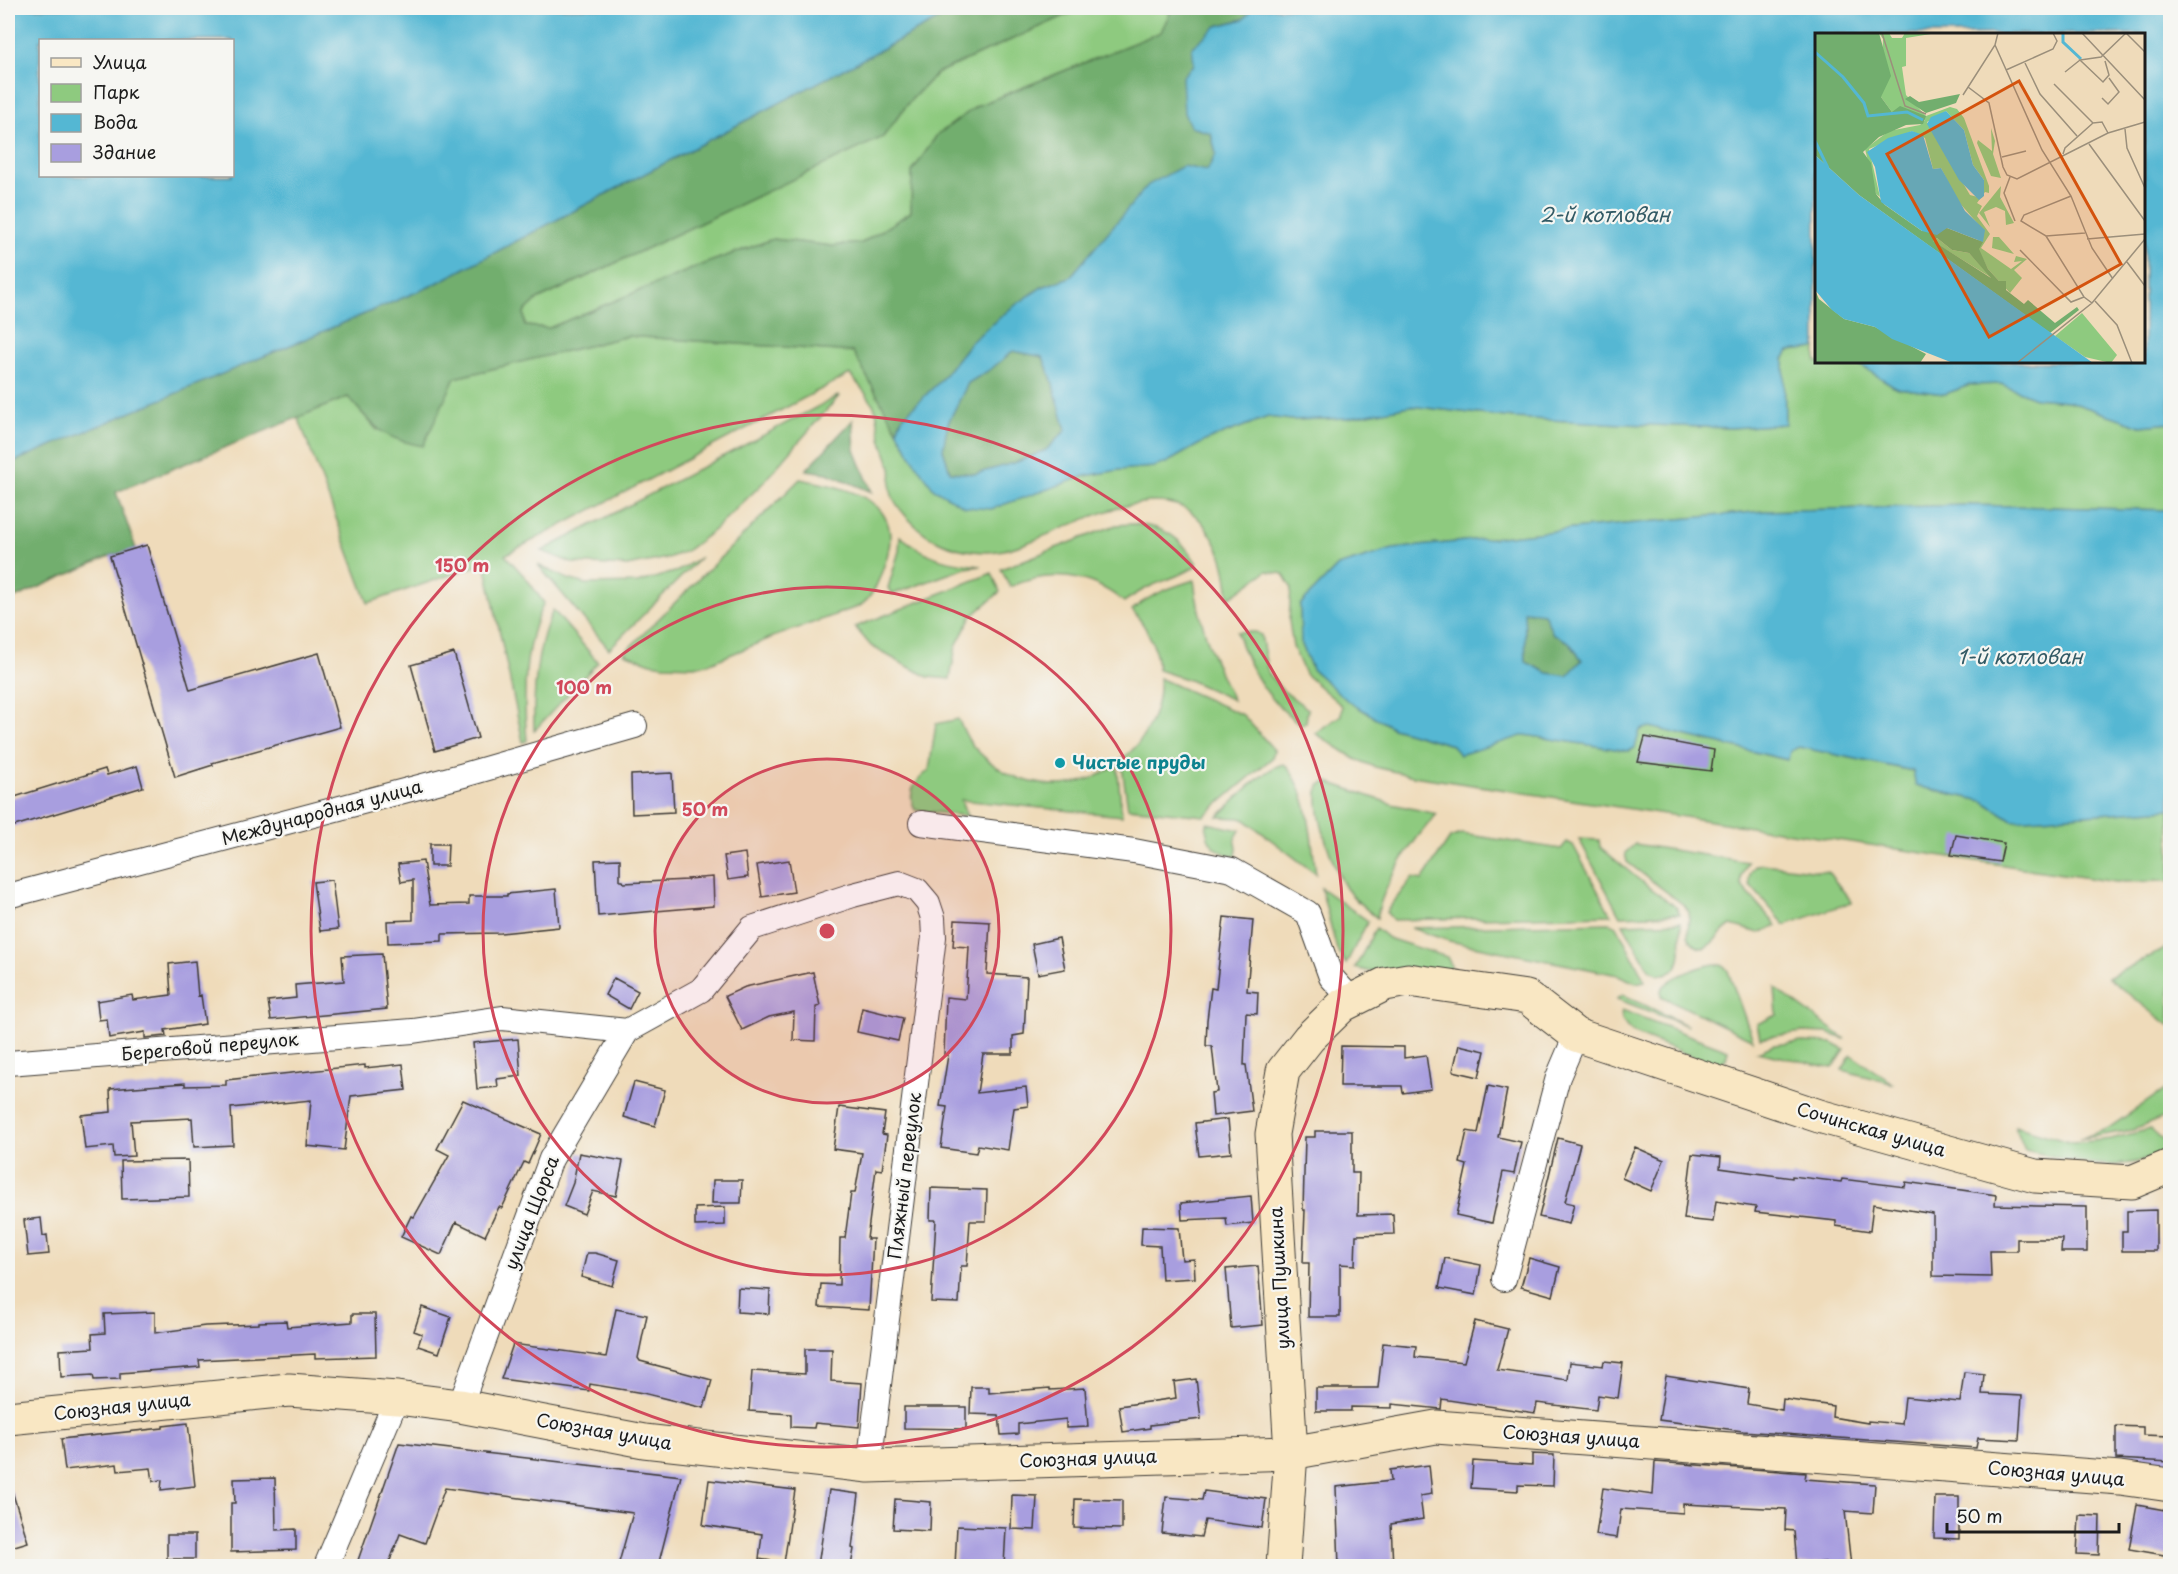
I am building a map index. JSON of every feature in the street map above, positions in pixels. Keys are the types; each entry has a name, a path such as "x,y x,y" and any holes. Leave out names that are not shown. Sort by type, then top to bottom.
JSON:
{"street":[{"name":"Международная улица","path":"8,896 464,775 635,726"},
{"path":"921,823 1134,851 1232,870 1308,913 1331,977 1344,1005"},
{"name":"улица Щорса","path":"460,1406 551,1159 627,1032 701,990 752,928 853,895 899,883 917,890"},
{"name":"Пляжный переулок","path":"869,1466 934,937 933,918 928,903 917,890"},
{"name":"Сочинская улица","path":"1344,1005 1396,980 1480,988 1527,996 1576,1035 1819,1116 2035,1176 2132,1182 2170,1166"},
{"name":"улица Пушкина","path":"1283,1566 1291,1453 1272,1134 1283,1071 1309,1038 1344,1005"},
{"name":"Береговой переулок","path":"8,1063 413,1031 502,1018 627,1032"},
{"path":"1504,1279 1558,1077 1576,1035"},
{"name":"Союзная улица","path":"8,1418 289,1390 397,1398 460,1406 644,1441 869,1466 1291,1453 1436,1427 2120,1478 2170,1485"},
{"path":"326,1566 397,1398"}],"green space":[{"path":"960,8 1082,8 937,73 909,102 883,137 537,300 524,312 525,326 549,328 704,264 773,239 832,246 862,243 911,212 912,172 937,135 977,106 1161,32 1171,11 1170,8 1253,8 1244,19 1217,26 1195,64 1184,113 1191,127 1211,133 1216,154 1207,171 1183,166 1102,240 1070,277 1042,287 1010,309 971,342 939,382 902,418 897,430 853,352 628,336 455,378 423,446 397,439 380,430 348,397 116,492 136,549 110,556 8,601 8,464 431,286"},
{"path":"1082,8 1170,8 1171,11 1161,32 977,106 937,135 912,172 911,212 862,243 832,246 773,239 704,264 549,328 525,326 524,312 537,300 883,137 909,102 937,73"},
{"path":"628,336 853,352 916,464 991,509 1085,476 1154,467 1166,463 1207,440 1268,417 1291,420 1347,418 1410,406 1514,418 1624,424 1731,428 1785,424 1784,359 1789,351 1815,348 1815,363 1857,363 1897,388 1945,394 1970,385 2001,384 2035,398 2068,401 2141,426 2170,423 2170,510 1967,505 1765,511 1582,528 1393,549 1338,566 1300,605 1301,642 1312,669 1349,702 1393,728 1452,745 1525,735 1628,751 1632,750 1640,730 1650,727 1787,760 1790,751 1799,747 1913,771 1917,786 1983,801 2012,820 2170,809 2170,881 2115,882 1413,776 1375,767 1355,759 1315,733 1341,715 1342,706 1305,674 1293,647 1289,621 1291,587 1283,574 1267,571 1229,598 1223,560 1205,526 1185,509 1161,502 1134,504 1105,512 1021,545 998,551 972,551 939,542 914,524 896,504 891,488 891,468 881,438 876,411 868,396 850,374 505,555 527,579 544,603 528,653 525,688 527,741 523,742 485,563 368,603 298,417 348,397 377,430 454,378"},
{"path":"1013,351 1043,357 1066,430 1046,450 1017,462 975,474 950,472 943,449 948,423 968,383 991,369"},
{"path":"840,395 760,486 713,531 686,551 668,558 627,566 572,563 542,551"},
{"path":"853,420 855,450 872,492 827,473 806,470"},
{"path":"800,479 836,487 869,500 881,511 888,524 890,541 885,563 876,587 865,602 860,606 773,637 708,664 664,665 651,663 624,653"},
{"path":"1133,524 1154,527 1171,535 1185,547 1197,564 1189,571 1149,587 1124,602 1098,585 1069,577 1039,578 1010,587 1001,569 1116,525"},
{"path":"900,536 929,555 957,563 981,566 965,568 893,594 888,588 899,551"},
{"path":"701,557 609,649 538,565 568,579 586,584 637,583 678,571"},
{"path":"992,573 1000,592 972,616 956,646 950,679 928,677 903,664 871,646 855,627"},
{"path":"1194,580 1199,612 1208,642 1233,700 1189,680 1158,670 1156,653 1150,638 1132,610 1154,595"},
{"path":"553,610 598,662 534,731 534,700 539,654"},
{"path":"1524,611 1544,613 1553,634 1569,642 1582,660 1567,677 1548,673 1526,662"},
{"path":"1237,632 1256,632 1261,635 1268,673 1281,689 1308,709 1306,722 1302,725 1280,707 1261,684 1241,645"},
{"path":"1159,678 1243,715 1274,750 1272,758 1204,816 1128,808 1121,760 1138,744 1150,724 1157,701"},
{"path":"958,719 972,744 989,761 1024,780 1062,785 1081,782 1117,764 1122,816 961,800 967,816 915,810 911,797 913,787 929,770 936,724"},
{"path":"1284,764 1293,775 1304,801 1311,831 1316,874 1245,820 1218,817 1258,778"},
{"path":"1328,782 1392,804 1437,814 1400,863 1385,891 1377,918 1346,888 1335,866 1325,838 1319,809 1319,785"},
{"path":"1207,823 1240,830 1235,839 1236,857 1223,853 1214,846 1208,836"},
{"path":"1462,834 1561,849 1567,842 1573,845 1611,915 1393,920 1386,912 1412,878 1422,880 1450,838"},
{"path":"1579,839 1599,840 1600,847 1676,907 1680,914 1620,916"},
{"path":"1635,844 1748,862 1741,877 1741,885 1777,926 1759,933 1731,925 1710,945 1700,948 1688,936 1689,912 1685,906 1627,862 1625,853"},
{"path":"1756,865 1828,872 1852,902 1785,925 1750,885 1749,877 1752,870"},
{"path":"1321,888 1368,921 1346,964 1337,950"},
{"path":"1681,922 1680,956 1676,967 1671,972 1658,975 1649,969 1623,924"},
{"path":"1610,923 1617,926 1645,981 1636,983 1618,975 1449,941 1411,928"},
{"path":"1376,928 1388,938 1447,957 1451,965 1450,970 1428,977 1355,968"},
{"path":"2170,946 2170,1026 2108,978"},
{"path":"1715,964 1724,966 1728,971 1753,1040 1661,996 1661,990 1670,981 1694,970"},
{"path":"1775,988 1845,1039 1827,1033 1803,1032 1760,1038 1757,1024 1777,1015"},
{"path":"1624,995 1688,1026 1617,999"},
{"path":"1622,1010 1728,1050 1726,1059 1715,1066 1632,1032 1622,1020"},
{"path":"1802,1042 1832,1043 1845,1050 1833,1068 1757,1052 1774,1045"},
{"path":"1851,1055 1894,1084 1842,1070"},
{"path":"2170,1086 2170,1115 2133,1130 2079,1139 2107,1129"},
{"path":"2015,1126 2072,1143 2111,1139 2150,1129 2170,1147 2170,1150 2134,1163 2116,1165 2081,1162 2025,1150"}],"water":[{"path":"8,8 960,8 431,286 8,464"},
{"name":"2-й котлован","path":"1253,8 2170,8 2170,423 2141,426 2068,401 2035,398 2001,384 1970,385 1945,394 1897,388 1857,363 2145,363 2145,33 1815,33 1815,348 1789,351 1784,359 1785,424 1731,428 1624,424 1514,418 1410,406 1347,418 1291,420 1268,417 1207,440 1166,463 1154,467 1085,476 991,509 965,507 934,489 916,464 897,430 902,418 939,382 971,342 1010,309 1042,287 1070,277 1148,185 1183,166 1207,171 1216,154 1211,133 1191,127 1184,113 1182,77 1194,64 1192,47 1217,26 1244,19","holes":["1013,351 1043,357 1066,430 1046,450 1017,462 975,474 950,472 943,449 948,423 968,383 991,369"]},
{"name":"1-й котлован","path":"1967,505 2170,510 2170,809 2012,820 1983,801 1916,786 1913,771 1799,747 1790,751 1788,760 1650,727 1640,730 1635,748 1628,751 1525,735 1459,755 1452,745 1393,728 1349,702 1312,669 1301,642 1300,605 1338,566 1393,549 1765,511","holes":["1524,611 1544,613 1553,634 1569,642 1582,660 1567,676 1548,673 1526,662"]}],"building":[{"path":"147,545 190,690 319,653 340,727 212,763 213,765 175,777 110,556"},
{"path":"454,653 478,738 435,751 411,665"},
{"path":"1645,737 1714,750 1711,771 1638,762"},
{"path":"137,766 143,787 8,828 8,799 105,769 107,775"},
{"path":"672,773 674,812 632,814 631,775"},
{"path":"1956,835 2004,843 2000,862 1951,855"},
{"path":"430,844 448,844 447,866 430,866"},
{"path":"745,853 748,877 728,880 724,856"},
{"path":"620,859 620,881 624,883 713,877 714,906 598,916 595,860"},
{"path":"789,860 794,892 762,897 757,865"},
{"path":"423,861 430,905 469,904 469,896 507,896 507,894 556,889 559,927 501,933 442,934 442,941 388,943 387,921 413,920 413,880 401,882 398,864"},
{"path":"332,880 338,929 320,931 313,882"},
{"path":"1224,917 1253,920 1247,991 1258,992 1257,1014 1246,1013 1244,1065 1246,1065 1252,1111 1213,1116 1211,1093 1217,1092 1212,1046 1206,1046 1207,1020 1211,988 1216,989"},
{"path":"955,920 990,922 987,974 1027,977 1024,1034 1013,1036 1013,1054 983,1054 977,1093 1026,1087 1028,1106 1014,1108 1008,1150 978,1145 976,1153 941,1148 947,1107 940,1106 948,1055 944,1055 946,997 966,999 969,947 953,946"},
{"path":"1059,938 1065,969 1038,974 1032,944"},
{"path":"382,954 387,1009 271,1020 268,1001 296,998 295,985 344,981 342,956"},
{"path":"195,961 198,996 201,995 205,1024 165,1030 166,1036 145,1038 145,1032 109,1038 107,1019 99,1020 97,1001 132,995 133,1000 171,995 169,964"},
{"path":"813,972 820,1006 816,1007 815,1041 793,1040 794,1012 769,1017 742,1030 725,996 745,987"},
{"path":"614,978 638,991 629,1009 605,995"},
{"path":"862,1008 903,1018 898,1041 857,1032"},
{"path":"518,1039 521,1076 497,1079 498,1087 477,1089 473,1043"},
{"path":"1459,1045 1485,1051 1479,1077 1453,1071"},
{"path":"1341,1046 1404,1047 1404,1058 1426,1055 1431,1089 1403,1093 1402,1086 1340,1086"},
{"path":"403,1064 406,1090 351,1096 344,1150 307,1146 311,1100 231,1108 233,1145 194,1147 192,1118 131,1121 134,1156 114,1157 113,1146 85,1149 81,1115 111,1112 110,1089 185,1083 185,1086 226,1085 226,1080 365,1065 365,1068"},
{"path":"634,1082 665,1090 655,1126 624,1117"},
{"path":"1488,1086 1507,1090 1498,1137 1521,1142 1514,1174 1503,1172 1492,1223 1456,1215 1467,1165 1460,1163 1467,1131 1478,1133"},
{"path":"463,1100 541,1134 528,1164 524,1162 502,1208 499,1207 485,1236 456,1222 441,1255 401,1237 411,1216 414,1217 449,1155 437,1149"},
{"path":"839,1107 885,1113 882,1134 887,1135 882,1170 876,1169 867,1239 873,1239 869,1310 819,1307 821,1284 839,1285 840,1238 845,1238 851,1193 855,1193 862,1153 833,1149"},
{"path":"1228,1119 1231,1153 1199,1156 1195,1123"},
{"path":"1315,1131 1352,1131 1352,1173 1359,1173 1358,1215 1393,1214 1394,1234 1356,1235 1355,1265 1340,1264 1340,1317 1308,1317 1309,1263 1303,1263 1305,1137 1315,1137"},
{"path":"1558,1138 1580,1144 1565,1202 1574,1204 1569,1224 1539,1217"},
{"path":"1635,1147 1664,1160 1651,1191 1622,1178"},
{"path":"579,1153 623,1161 616,1196 593,1191 584,1214 564,1206 573,1183"},
{"path":"1692,1154 1721,1157 1720,1168 1792,1178 1792,1176 1841,1182 1842,1179 1905,1187 1906,1182 1996,1195 1995,1205 2087,1207 2087,1252 2061,1252 2062,1239 2017,1239 2017,1251 1990,1251 1991,1277 1933,1276 1933,1214 1873,1204 1870,1231 1836,1226 1836,1221 1755,1212 1756,1207 1716,1201 1713,1222 1684,1219"},
{"path":"188,1160 189,1197 122,1199 121,1161"},
{"path":"713,1180 742,1180 741,1203 712,1203"},
{"path":"931,1188 987,1190 986,1221 970,1221 967,1266 961,1266 959,1303 931,1302 936,1220 930,1220"},
{"path":"1251,1196 1253,1223 1227,1226 1226,1218 1182,1220 1181,1203"},
{"path":"725,1207 725,1225 695,1226 695,1208"},
{"path":"2156,1210 2156,1251 2122,1251 2122,1231 2127,1231 2127,1211"},
{"path":"41,1218 43,1236 47,1235 49,1254 28,1256 24,1220"},
{"path":"1142,1227 1179,1228 1182,1260 1194,1259 1195,1278 1162,1280 1160,1246 1141,1245"},
{"path":"587,1253 619,1260 612,1286 581,1277"},
{"path":"1445,1258 1481,1265 1476,1295 1439,1288"},
{"path":"1529,1258 1560,1267 1553,1296 1521,1287"},
{"path":"1258,1266 1263,1325 1231,1328 1226,1269"},
{"path":"738,1288 770,1290 769,1314 737,1312"},
{"path":"422,1307 451,1317 439,1353 418,1346 422,1334 414,1331"},
{"path":"616,1309 647,1315 638,1358 640,1361 712,1380 704,1408 643,1393 590,1384 589,1391 501,1379 513,1344 606,1357"},
{"path":"155,1312 155,1333 205,1326 259,1324 259,1322 286,1321 287,1327 352,1322 352,1314 375,1314 376,1356 315,1358 315,1354 199,1360 200,1367 120,1373 120,1379 94,1380 93,1375 61,1377 60,1350 93,1348 92,1334 105,1333 104,1314"},
{"path":"1475,1321 1508,1329 1497,1370 1568,1380 1570,1362 1603,1366 1604,1361 1623,1363 1618,1398 1598,1395 1596,1410 1537,1403 1535,1413 1442,1399 1441,1409 1392,1404 1392,1408 1351,1407 1351,1411 1316,1411 1316,1388 1378,1388 1383,1343 1416,1346 1415,1357 1464,1362"},
{"path":"805,1349 832,1349 831,1381 862,1383 859,1427 815,1423 814,1428 791,1427 791,1414 749,1411 752,1371 805,1374"},
{"path":"1964,1372 1984,1374 1982,1394 2022,1396 2019,1440 1978,1438 1976,1448 1743,1431 1659,1420 1666,1376 1749,1389 1747,1404 1782,1410 1783,1399 1833,1406 1832,1417 1868,1423 1868,1421 1902,1424 1905,1397 1960,1402"},
{"path":"1196,1379 1201,1419 1150,1425 1150,1428 1123,1432 1119,1406 1176,1398 1174,1382"},
{"path":"971,1387 989,1387 989,1393 1050,1388 1050,1390 1085,1388 1088,1427 1066,1428 1066,1419 1018,1424 1018,1434 1001,1435 999,1415 970,1414"},
{"path":"904,1407 966,1407 966,1429 904,1428"},
{"path":"188,1423 195,1486 161,1490 162,1480 153,1481 151,1468 118,1471 117,1464 65,1470 61,1439 163,1428 163,1426"},
{"path":"2116,1426 2143,1427 2143,1435 2170,1436 2170,1462 2116,1459"},
{"path":"399,1443 681,1476 658,1566 618,1566 633,1513 445,1488 425,1543 400,1534 388,1566 356,1566"},
{"path":"1532,1454 1554,1455 1553,1486 1518,1485 1518,1491 1471,1488 1473,1461 1532,1465"},
{"path":"1655,1462 1806,1473 1805,1479 1875,1484 1873,1513 1845,1511 1851,1566 1826,1566 1825,1562 1797,1565 1794,1531 1785,1530 1786,1509 1683,1504 1683,1513 1621,1509 1617,1538 1596,1535 1603,1488 1653,1495"},
{"path":"1429,1465 1432,1494 1420,1496 1423,1519 1391,1524 1393,1566 1339,1566 1336,1487 1391,1481 1390,1470"},
{"path":"275,1478 276,1530 296,1529 296,1550 231,1552 231,1503 235,1503 234,1479"},
{"path":"709,1480 795,1490 784,1563 759,1559 762,1534 703,1525"},
{"path":"829,1490 859,1494 851,1566 818,1566"},
{"path":"12,1491 28,1542 8,1548 8,1492"},
{"path":"1204,1491 1266,1499 1262,1528 1205,1520 1201,1537 1162,1533 1166,1497 1202,1500"},
{"path":"1012,1495 1037,1496 1035,1530 1011,1529"},
{"path":"1935,1497 1959,1497 1959,1539 1934,1538"},
{"path":"895,1499 931,1502 930,1531 893,1529"},
{"path":"1075,1499 1122,1500 1122,1529 1074,1528"},
{"path":"2137,1505 2170,1511 2170,1556 2129,1549"},
{"path":"2079,1515 2100,1516 2099,1555 2077,1554"},
{"path":"957,1526 1006,1528 1004,1566 955,1566"},
{"path":"167,1535 195,1535 195,1559 167,1559"}],"place":[{"name":"Чистые пруды","path":"1060,763"}]}
